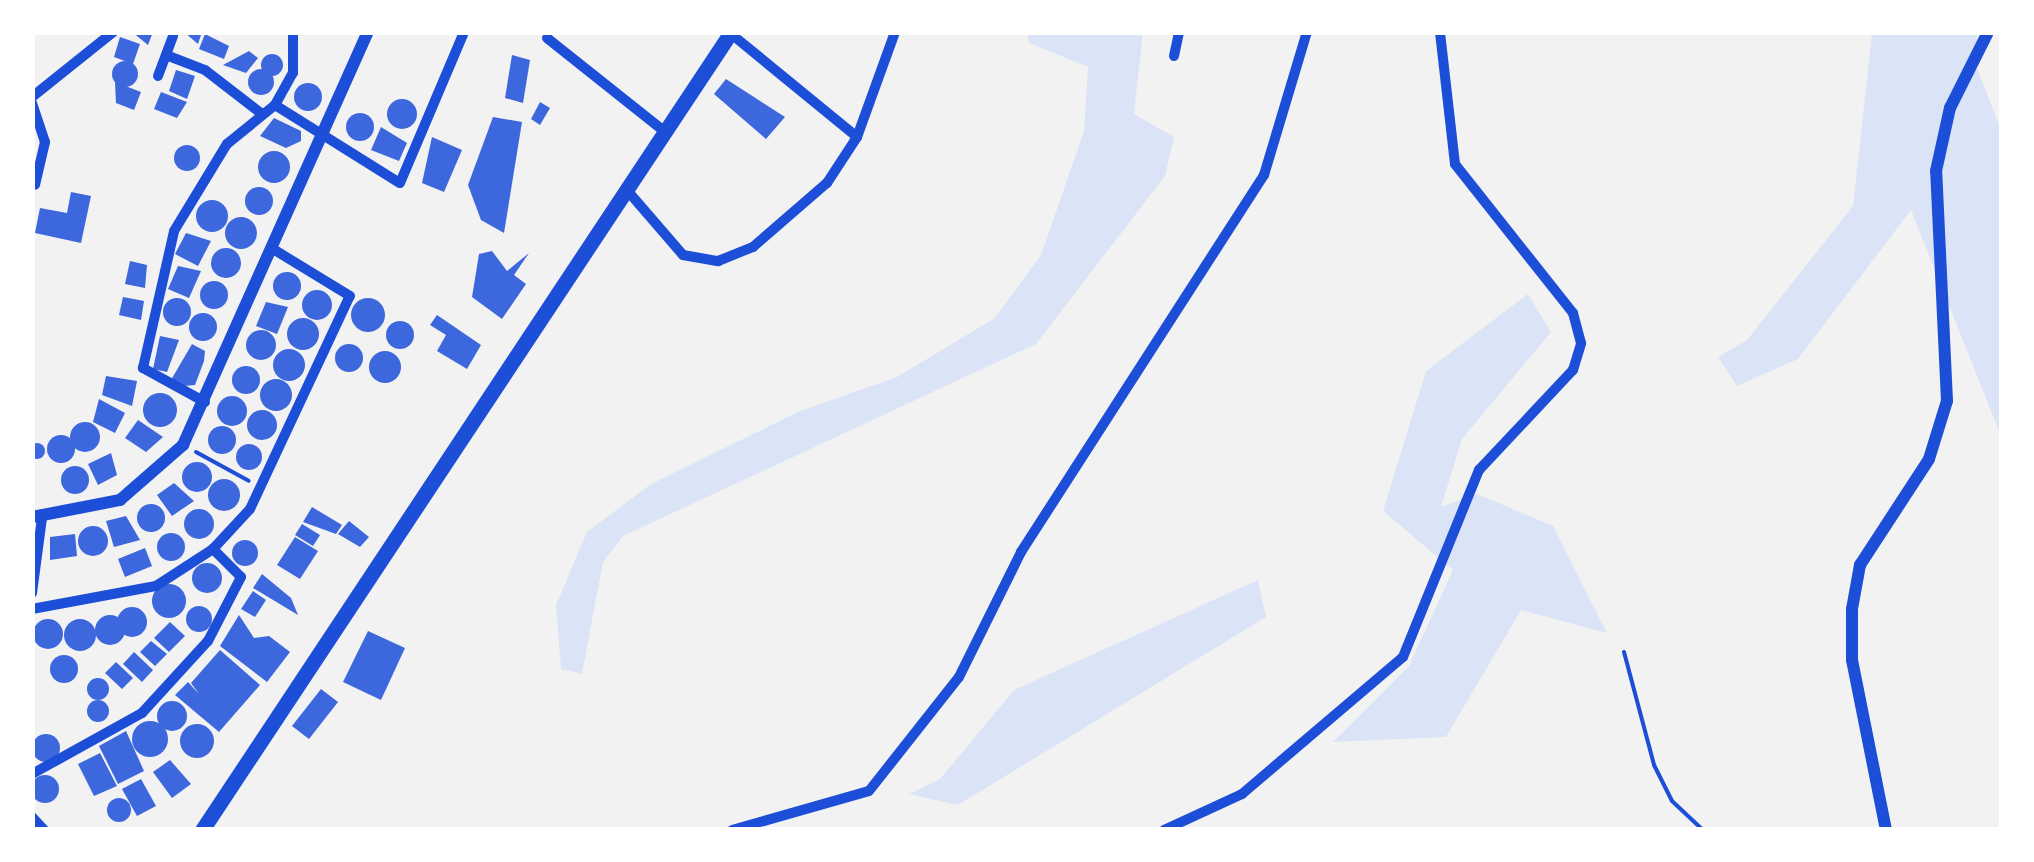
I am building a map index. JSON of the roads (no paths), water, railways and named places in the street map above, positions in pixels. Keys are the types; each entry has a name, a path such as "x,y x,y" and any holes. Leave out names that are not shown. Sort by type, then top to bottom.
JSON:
{"main road":[{"path":"202,830 730,33"}],"street":[{"path":"36,186 45,142 32,100 113,32"},
{"path":"205,402 143,368 174,232 227,144 275,105 293,73 294,32"},
{"path":"32,593 37,517 120,500 183,445 368,32"},
{"path":"275,105 400,183 464,32"},
{"path":"626,189 683,255 718,261 753,247 827,184 856,136 895,32"},
{"path":"1174,56 1179,32"},
{"path":"732,830 869,791 958,677 1022,552 1264,175 1307,32"},
{"path":"1164,830 1242,794 1403,658 1479,470 1573,370 1581,343 1573,313 1455,164 1440,32"},
{"path":"1886,830 1852,660 1852,609 1860,565 1929,459 1948,402 1936,171 1950,108 1988,32"},
{"path":"730,33 856,136"},
{"path":"158,76 173,36"},
{"path":"547,38 664,131"},
{"path":"166,55 206,70 262,114"},
{"path":"32,609 156,586 213,548 263,488 350,296 273,249"},
{"path":"32,774 142,713 208,641 241,577 213,548"},
{"path":"32,818 44,830"}]}
